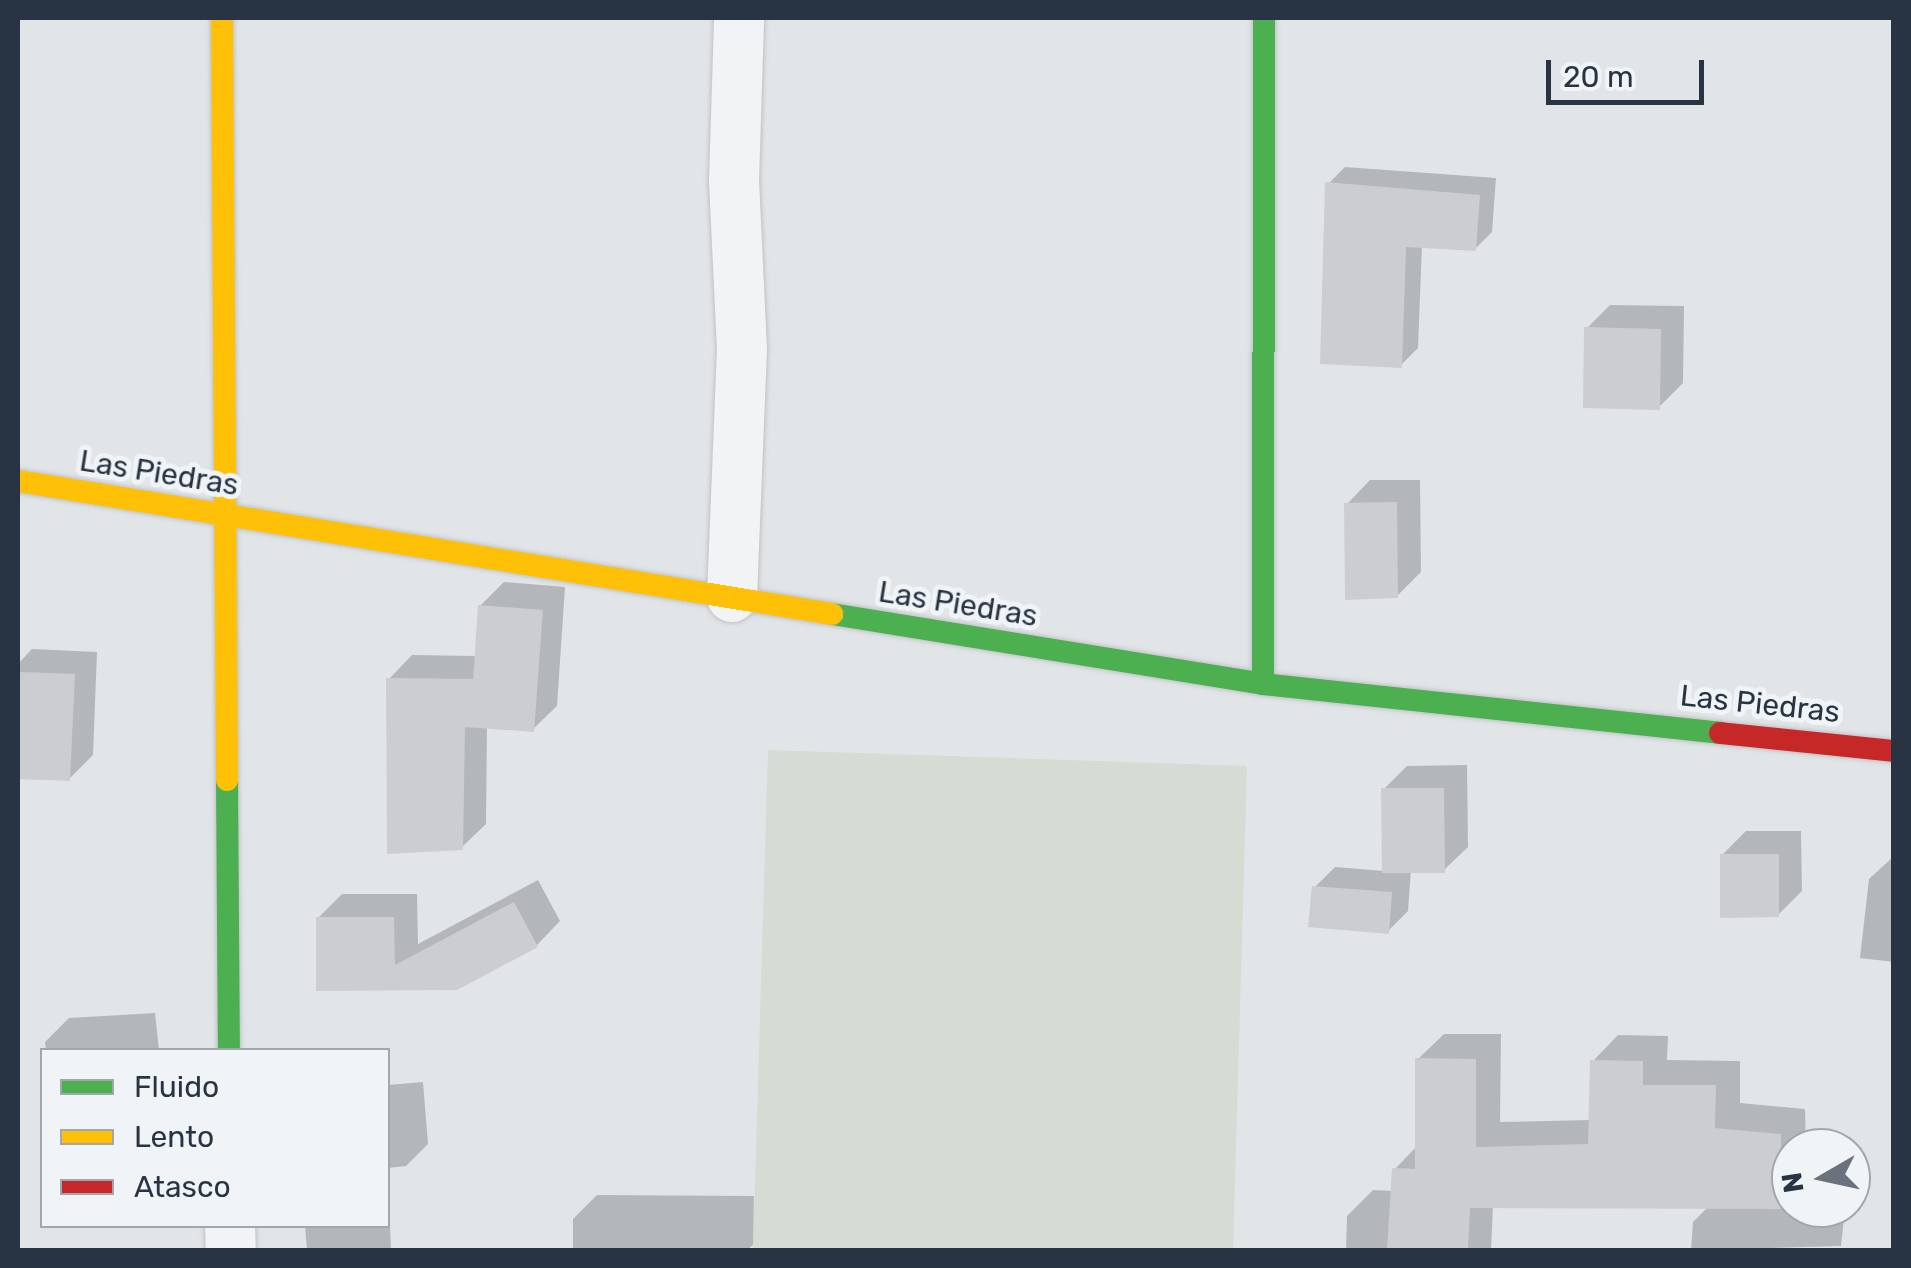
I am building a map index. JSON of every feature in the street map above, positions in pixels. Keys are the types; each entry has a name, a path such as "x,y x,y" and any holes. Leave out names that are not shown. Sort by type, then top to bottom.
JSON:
{"street":[{"path":"222,18 228,1048"},
{"path":"732,597 742,350 734,181 739,18"},
{"path":"1262,684 1264,18"},
{"name":"Las Piedras","path":"18,481 1262,684 1894,751"}],"shaded area":[{"path":"768,750 1247,766 1233,1250 753,1250"}],"building":[{"path":"1325,182 1480,195 1476,251 1406,247 1402,368 1320,364"},
{"path":"1584,327 1661,329 1660,410 1583,408"},
{"path":"1397,502 1398,598 1345,600 1344,503"},
{"path":"478,605 543,610 534,732 465,727 463,850 387,854 386,678 473,679"},
{"path":"18,672 75,674 70,781 18,779"},
{"path":"1381,788 1444,788 1445,873 1382,873"},
{"path":"1720,854 1779,854 1779,917 1720,918"},
{"path":"1312,886 1392,892 1389,934 1308,927"},
{"path":"514,902 538,947 457,990 316,991 316,917 394,917 395,965"},
{"path":"1415,1058 1476,1059 1476,1147 1588,1144 1590,1060 1643,1061 1643,1085 1716,1085 1715,1128 1771,1133 1771,1209 1470,1208 1468,1250 1387,1250 1392,1168 1415,1169"}],"traffic: fast":[{"path":"1263,684 1264,18"},
{"path":"832,614 1263,684 1720,733"},
{"path":"227,780 229,1048"}],"traffic: slow":[{"path":"222,18 227,780"},
{"path":"18,481 832,614"}],"traffic: jam":[{"path":"1720,733 1894,751"}]}
